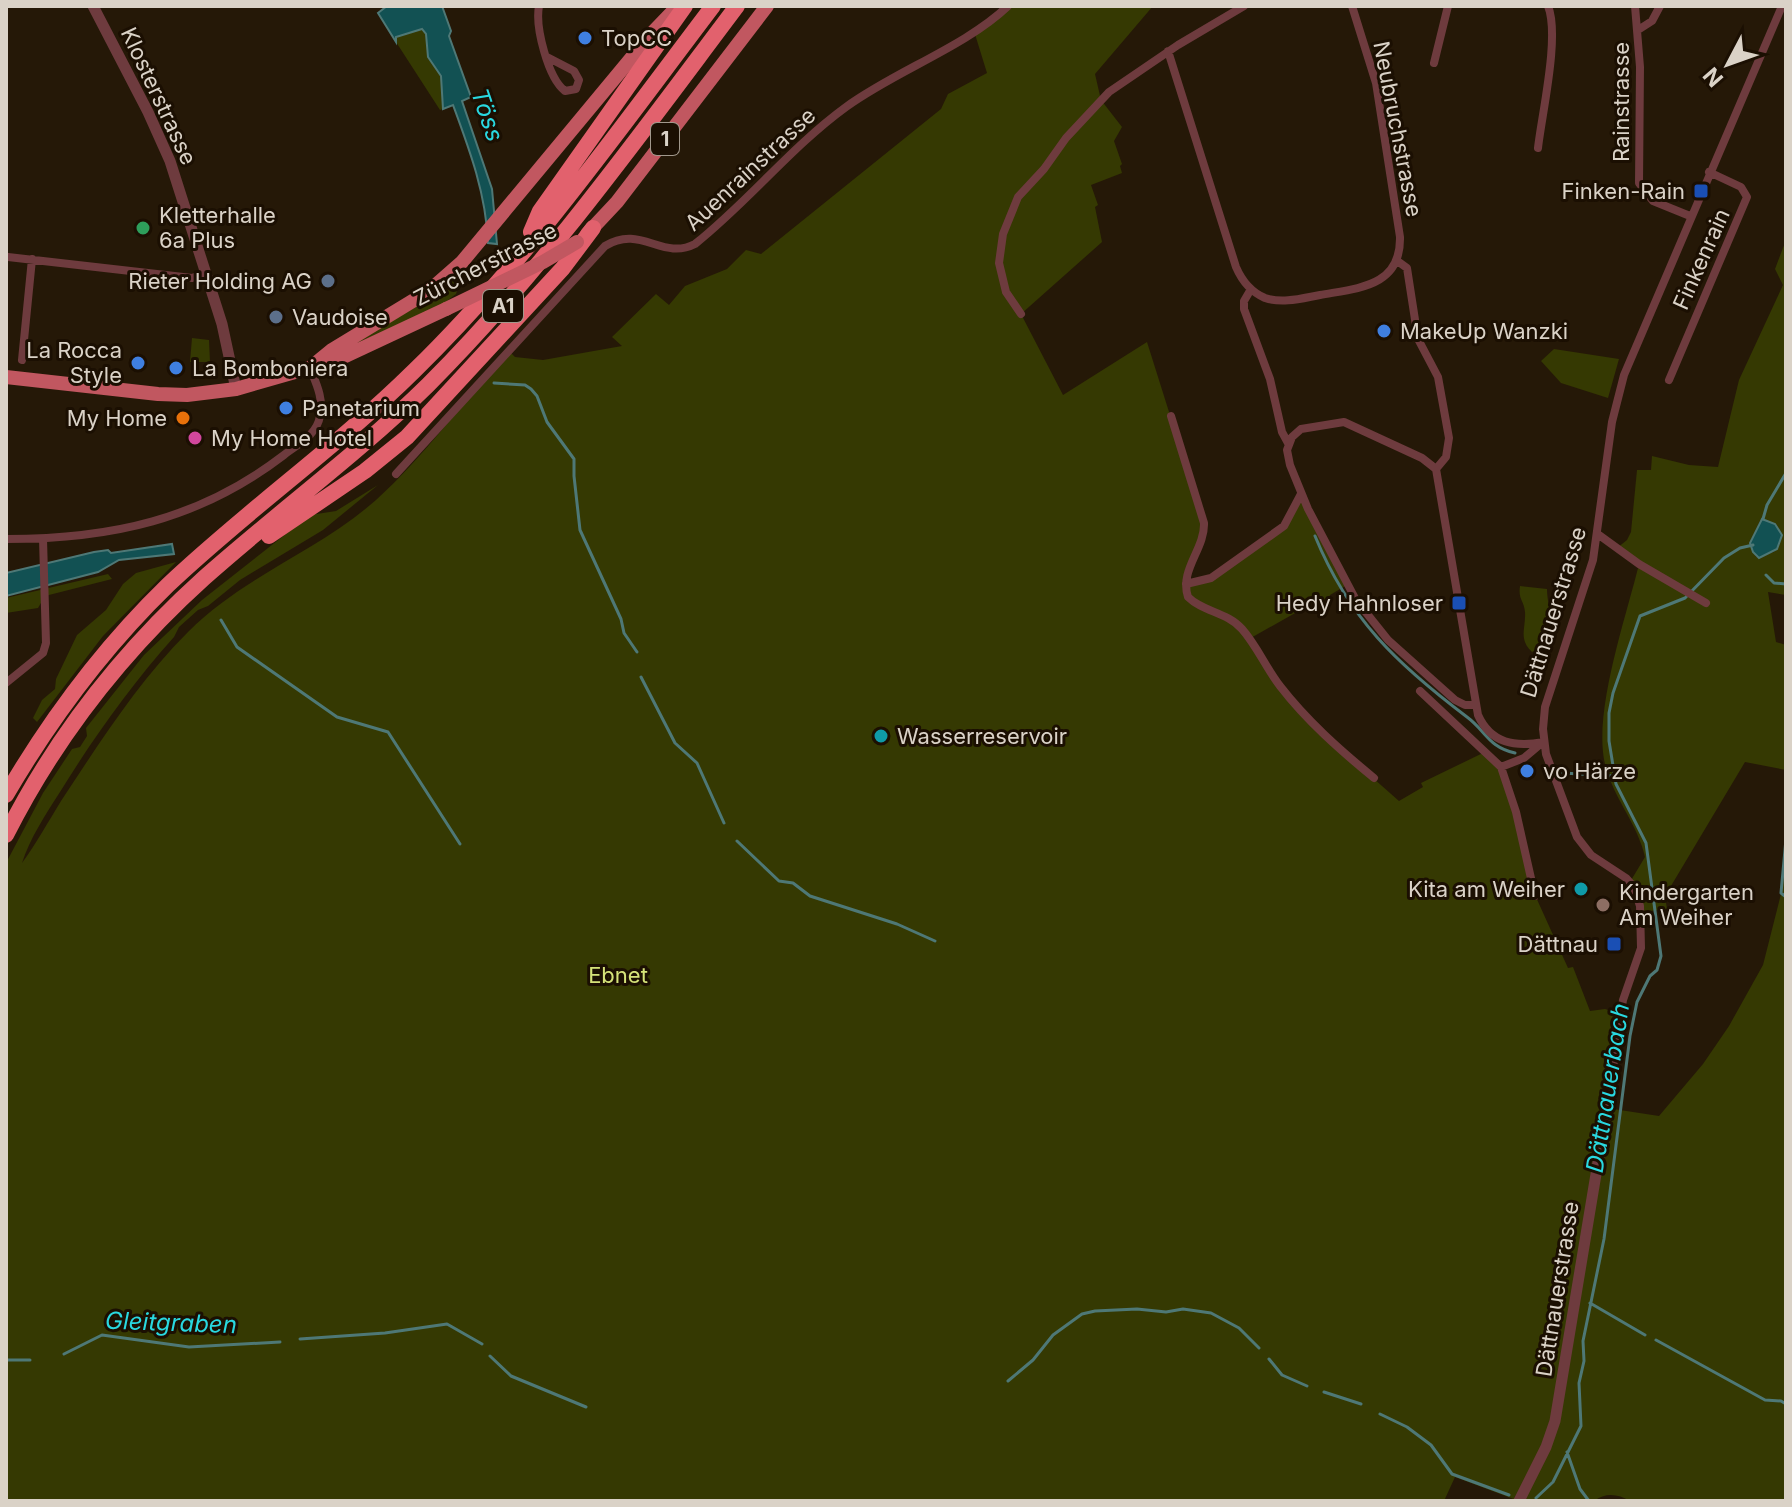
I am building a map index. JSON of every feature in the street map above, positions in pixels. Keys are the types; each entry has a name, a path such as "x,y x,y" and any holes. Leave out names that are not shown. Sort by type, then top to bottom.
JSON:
{"highway":[{"name":"A1","path":"521,254 540,211 685,6"},
{"name":"A1","path":"6,795 63,707 132,623 189,566 403,382 471,312 521,254 713,6"},
{"name":"A1","path":"6,835 48,762 102,686 153,628 222,562 389,422 486,325 574,221 737,6"},
{"name":"A1","path":"222,562 274,533 385,456 448,396 563,268 593,228"}],"main road":[{"name":"Zürcherstrasse","path":"310,368 332,350 429,291 462,262 678,6"},
{"name":"Zürcherstrasse","path":"6,377 158,394 187,395 236,389 337,360 543,262 577,242 626,191 767,6"}],"street":[{"name":"Klosterstrasse","path":"93,6 166,150 230,353 236,389"},
{"path":"539,6 538,30 547,57 561,89 569,92 576,89 580,83 576,73 547,57"},
{"name":"Auenrainstrasse","path":"396,474 605,246 632,237 674,250 695,244 839,112 983,26 1008,6"},
{"path":"1021,314 1006,292 1000,267 1003,234 1016,200 1105,95 1168,51 1244,6"},
{"name":"Neubruchstrasse","path":"1352,6 1376,83 1400,237 1396,260 1407,268 1418,339 1438,377 1449,438 1446,457 1436,469"},
{"path":"1434,63 1448,6"},
{"path":"1538,148 1552,38 1552,17 1548,6"},
{"name":"Rainstrasse","path":"1635,6 1638,30 1639,183 1653,201 1690,216"},
{"path":"1638,30 1652,21 1660,6"},
{"name":"Dättnauerstrasse","path":"1519,1501 1546,1447 1555,1421 1623,1000 1641,948 1640,906 1634,887 1626,878 1591,855 1579,841 1550,768 1544,742 1546,699 1591,569 1599,535 1612,422 1621,385 1636,342 1782,6"},
{"path":"1168,51 1236,267 1251,289 1261,296 1281,301 1360,288 1380,280 1396,260"},
{"name":"Finkenrain","path":"1669,380 1747,197 1741,187 1709,172"},
{"path":"8,257 192,278 206,273"},
{"path":"22,360 32,259"},
{"path":"1251,289 1244,301 1244,309 1272,384 1281,428 1288,443 1288,460 1301,494 1347,585 1376,626 1455,700 1465,705 1475,705"},
{"path":"6,539 88,536 152,523 230,491 265,470 308,437 318,423 321,401 310,368"},
{"path":"1171,416 1204,523 1202,540 1188,571 1187,592 1192,601 1229,618 1240,627 1295,704 1334,744 1374,778"},
{"path":"1288,443 1301,429 1344,422 1422,458 1436,469 1475,705 1484,727 1499,740 1519,745 1544,742"},
{"path":"1186,584 1211,578 1284,526 1301,494"},
{"path":"1599,535 1640,565 1706,603"},
{"path":"6,683 43,653 46,643 43,539"},
{"path":"1420,691 1501,767 1516,812 1535,896"},
{"path":"1501,767 1521,760 1544,742"}],"green space":[{"name":"Ebnet","path":"1008,6 1153,6 1095,74 1101,100 1122,127 1114,141 1122,173 1091,185 1098,205 1095,207 1102,242 1021,314 1063,395 1147,342 1204,523 1186,579 1199,583 1284,526 1301,494 1347,585 1330,595 1328,601 1320,599 1249,639 1299,705 1337,745 1399,801 1423,787 1421,783 1487,751 1501,767 1535,895 1568,968 1573,967 1590,1011 1605,1009 1621,1014 1607,1108 1659,1116 1703,1064 1729,1026 1763,965 1781,894 1786,839 1786,1501 1630,1501 1612,1495 1594,1501 1519,1501 1455,1477 1444,1501 6,1501 6,863 43,793 72,749 80,747 87,736 86,728 144,655 202,600 310,515 336,511 378,485 323,530 240,580 179,627 86,751 39,826 22,863 120,713 188,632 233,595 330,535 376,500 428,446 509,351 515,357 543,360 622,346 612,337 656,294 669,305 685,286 727,269 746,250 761,254 941,109 948,94 987,73 974,31"},
{"path":"423,28 428,57 441,76 443,109 440,110 396,42 395,37"},
{"path":"1786,240 1786,595 1768,592 1776,642 1786,645 1786,770 1745,762 1665,896 1667,909 1641,912 1630,882 1645,857 1610,780 1603,747 1606,695 1639,564 1617,548 1631,532 1637,470 1651,470 1652,456 1689,465 1718,467 1739,380 1783,285 1775,269","holes":["1760,521 1780,542 1774,552 1756,557 1751,540"]},
{"path":"464,269 456,294 443,304 342,350 414,308"},
{"path":"192,338 209,340 210,362 190,362"},
{"path":"1554,349 1619,359 1608,398 1561,383 1541,361"},
{"path":"176,562 103,636 37,722 33,718 42,700 55,689 56,679 77,635 106,610 123,584 136,573"},
{"path":"108,574 112,579 45,596 38,608 6,613 6,598"},
{"path":"1520,586 1547,589 1550,634 1542,648 1532,652 1524,638 1525,612"}],"water":[{"path":"387,6 442,6 451,31 449,36 471,97 462,101 492,189 497,244 488,243 476,173 453,105 443,109 441,76 428,57 426,34 422,29 396,37 396,42 378,13"},
{"path":"1762,519 1775,524 1782,535 1777,549 1759,558 1750,543"},
{"path":"172,544 174,554 119,560 98,572 6,596 6,573 94,552 108,550 111,553"}],"waterway":[{"path":"494,383 525,385 531,389 547,422 574,459 580,530 621,619 624,633 637,652"},
{"name":"Dättnauerbach","path":"1763,519 1767,505 1786,473"},
{"path":"1315,536 1343,592 1378,638 1418,678 1473,722 1493,743 1515,753"},
{"name":"Dättnauerbach","path":"1536,1498 1553,1482 1581,1426 1579,1383 1584,1361 1583,1341 1604,1239 1630,1036 1637,1002 1650,976 1657,970 1661,956 1646,843 1616,784 1609,741 1613,693 1640,616 1685,598 1724,558 1740,548 1753,545"},
{"path":"1766,575 1774,583 1786,584"},
{"path":"221,620 237,647 337,717 388,732 460,844"},
{"path":"641,677 675,743 697,763 724,823"},
{"path":"1563,773 1613,776"},
{"path":"1786,839 1781,893 1786,897"},
{"path":"737,841 779,881 793,883 810,896 897,924 935,941"},
{"path":"1590,1303 1645,1335"},
{"name":"Dättnauerbach","path":"1008,1381 1033,1360 1053,1335 1082,1314 1095,1311 1137,1309 1166,1312 1183,1309 1211,1313 1239,1328 1259,1348"},
{"path":"300,1339 385,1333 447,1324 482,1344"},
{"name":"Gleitgraben","path":"64,1354 102,1335 189,1347 280,1342"},
{"path":"1656,1340 1765,1400 1786,1404"},
{"path":"490,1356 511,1376 586,1407"},
{"name":"Dättnauerbach","path":"1269,1359 1282,1375 1307,1386"},
{"path":"6,1360 30,1360"},
{"name":"Dättnauerbach","path":"1324,1392 1361,1404"},
{"name":"Dättnauerbach","path":"1380,1414 1407,1427 1431,1445 1452,1474 1509,1495"},
{"path":"1567,1452 1580,1489 1589,1501"}],"place":[{"name":"TopCC","path":"585,38"},
{"name":"Finken-Rain","path":"1701,191"},
{"name":"Kletterhalle 6a Plus","path":"143,228"},
{"name":"Rieter Holding AG","path":"328,281"},
{"name":"Vaudoise","path":"276,317"},
{"name":"MakeUp Wanzki","path":"1384,331"},
{"name":"La Rocca Style","path":"138,363"},
{"name":"La Bomboniera","path":"176,368"},
{"name":"Panetarium","path":"286,408"},
{"name":"My Home","path":"183,418"},
{"name":"My Home Hotel","path":"195,438"},
{"name":"Hedy Hahnloser","path":"1459,603"},
{"name":"Wasserreservoir","path":"881,736"},
{"name":"vo Härze","path":"1527,771"},
{"name":"Kita am Weiher","path":"1581,889"},
{"name":"Kindergarten Am Weiher","path":"1603,905"},
{"name":"Dättnau","path":"1614,944"}],"water label":[{"name":"Töss","path":"487,115"}]}
